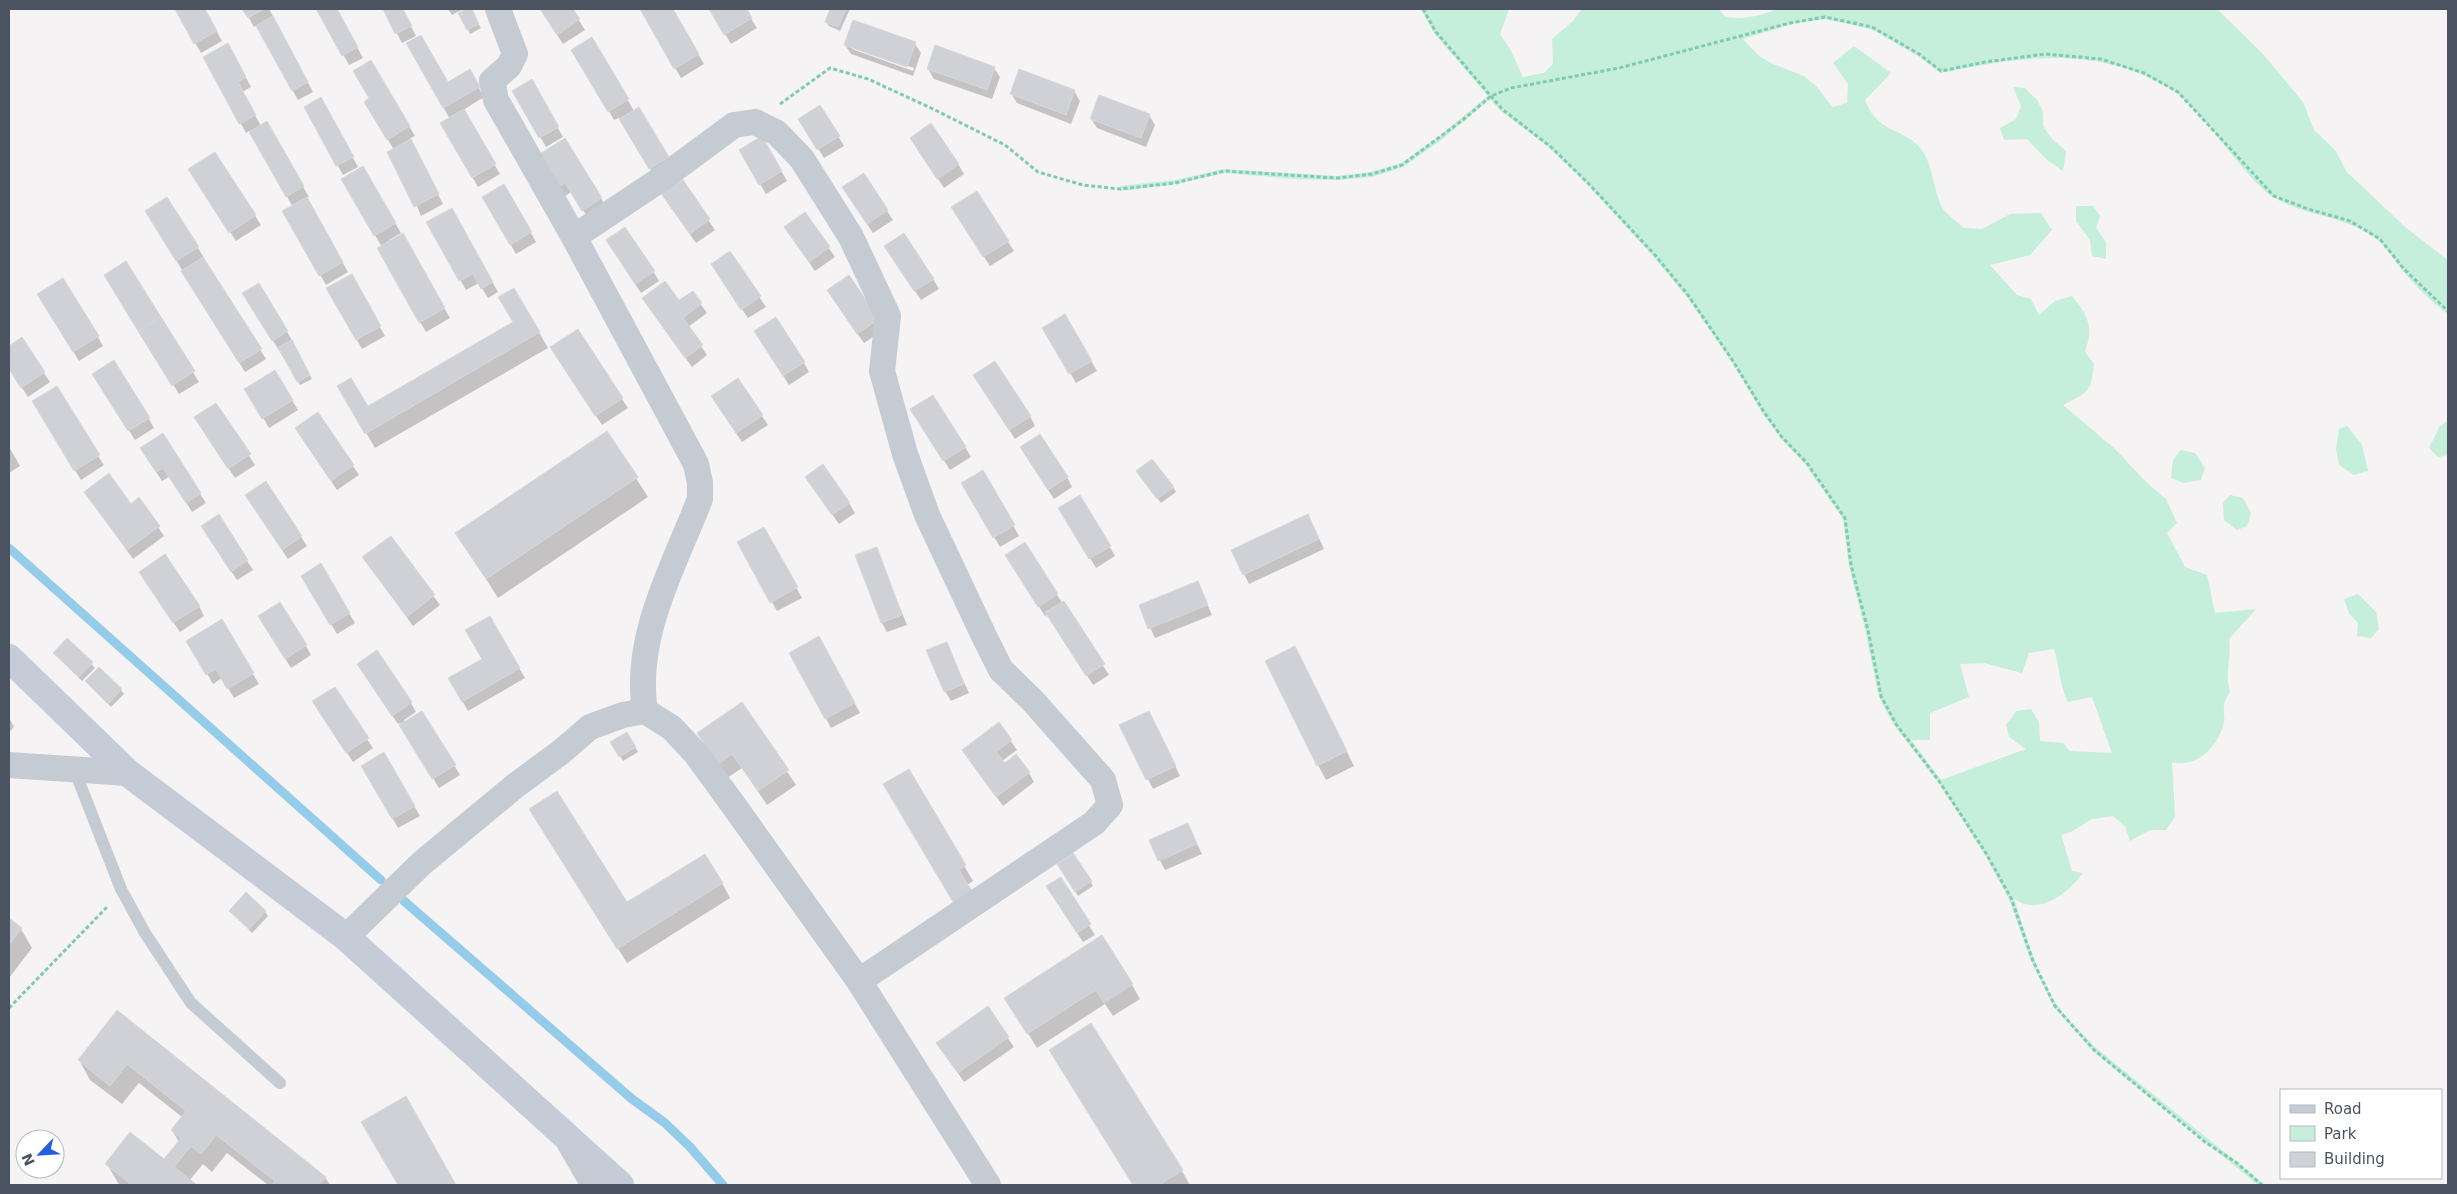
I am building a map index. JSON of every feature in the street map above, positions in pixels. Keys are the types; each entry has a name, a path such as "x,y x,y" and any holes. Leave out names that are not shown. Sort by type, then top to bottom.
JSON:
{"street":[{"path":"498,9 515,54 509,66 492,81 496,100 574,237 696,464 700,484 700,499 657,605 641,689 645,712"},
{"path":"574,237 661,179 734,125 756,122 777,134 802,159 851,237 888,316 882,371 905,454 927,515 1001,670 1033,701 1103,780 1110,805 1094,823 859,981"},
{"path":"9,658 128,773 346,936 620,1185"},
{"path":"346,936 422,863 590,727 623,715 645,712 672,728 697,755 859,981 988,1185"},
{"path":"9,765 128,773"},
{"path":"566,1136 594,1185"}],"lane":[{"path":"74,769 120,889 145,933 191,1004 280,1083"}],"path":[{"path":"1423,9 1436,32 1502,109 1551,146 1655,255 1688,295 1782,437 1807,463 1845,518 1851,565 1868,630 1881,696 1896,724 1939,781 1986,853 2011,898 2033,960 2055,1006 2094,1050 2205,1142 2237,1163 2262,1185"},
{"path":"756,122 830,68 868,79 931,108 1005,145 1038,172 1083,185 1120,189 1175,183 1224,171 1337,178 1372,174 1402,165 1438,139 1491,96 1511,88 1619,68 1790,22 1825,17 1872,27 1919,54 1941,71 1985,62 2045,54 2101,59 2144,72 2178,92 2274,196 2308,209 2350,221 2380,239 2404,269 2448,311"},
{"path":"9,1008 109,905 120,889"}],"green space":[{"path":"1421,9 1509,9 1500,34 1510,49 1523,77 1544,73 1553,64 1552,39 1573,21 1582,9 1719,9 1725,17 1745,18 1777,9 2217,9 2262,53 2303,102 2314,130 2335,150 2347,172 2405,227 2448,260 2448,314 2418,288 2378,240 2353,226 2299,209 2273,197 2256,183 2183,98 2147,77 2119,66 2090,60 2061,58 2031,59 2001,62 1941,73 1918,56 1871,29 1825,19 1791,24 1743,39 1759,56 1773,64 1804,76 1817,87 1832,107 1847,103 1848,84 1833,63 1854,46 1891,73 1865,100 1870,111 1883,125 1914,142 1921,149 1931,169 1942,207 1949,216 1964,228 1982,229 2010,214 2041,213 2052,230 2030,255 1990,265 2017,295 2031,299 2039,315 2055,301 2072,296 2086,316 2089,335 2085,352 2094,364 2091,381 2083,394 2063,405 2115,449 2145,481 2166,499 2177,523 2167,533 2185,567 2207,575 2215,613 2256,609 2229,639 2228,684 2230,691 2225,702 2224,722 2217,739 2212,747 2198,759 2190,762 2172,762 2175,817 2166,830 2150,830 2130,841 2125,826 2113,816 2092,819 2071,832 2061,835 2072,871 2083,873 2072,886 2058,897 2042,904 2024,904 2014,899 2032,954 2043,980 2057,1005 2066,1016 2096,1048 2265,1185 2258,1185 2093,1051 2054,1007 2031,961 2009,899 1985,855 1938,782 1894,725 1879,697 1849,566 1843,519 1805,464 1781,439 1763,414 1732,362 1687,297 1653,256 1587,184 1550,148 1501,111 1490,99 1440,141 1403,167 1372,177 1337,180 1295,179 1225,173 1175,184 1120,191 1120,186 1175,180 1224,169 1337,176 1371,172 1401,163 1437,138 1488,96 1434,33","holes":["2054,649 2063,689 2068,702 2092,697 2112,753 2070,751 2063,743 2040,741 2039,722 2031,709 2016,711 2006,725 2009,737 2026,749 1941,780 1911,740 1930,740 1930,713 1969,697 1960,664 1984,663 2022,673 2029,653"]},
{"path":"2013,87 2025,88 2037,100 2043,112 2043,126 2052,139 2066,151 2063,171 2048,161 2027,139 2004,140 2000,128 2016,119 2021,106"},
{"path":"2076,206 2093,206 2100,216 2096,228 2106,242 2106,259 2092,256 2090,240 2076,221"},
{"path":"2448,421 2448,455 2438,457 2429,448 2440,426"},
{"path":"2347,426 2362,445 2368,471 2354,475 2339,465 2336,449 2339,429"},
{"path":"2181,450 2195,453 2205,468 2201,480 2184,483 2171,478 2173,460"},
{"path":"2230,495 2243,498 2251,513 2247,526 2237,530 2224,520 2223,503"},
{"path":"2358,594 2376,612 2379,629 2371,638 2357,636 2358,623 2349,613 2344,599"}],"sand":[{"path":"9,545 382,879 379,881 9,551"},
{"path":"405,900 599,1069 666,1122 727,1185 721,1185 664,1125 597,1072 403,903"}],"building":[{"path":"175,9 205,9 217,31 194,44"},
{"path":"242,9 264,9 248,18"},
{"path":"316,9 337,9 358,47 342,56"},
{"path":"383,9 403,9 412,26 395,34"},
{"path":"466,9 472,9 479,24 467,30 458,13"},
{"path":"540,9 573,9 580,19 557,35"},
{"path":"640,9 673,9 699,54 674,69"},
{"path":"709,9 747,9 752,18 724,35"},
{"path":"830,9 846,9 838,27 825,22"},
{"path":"273,16 308,82 292,91 256,26"},
{"path":"853,20 916,42 907,67 844,45"},
{"path":"421,35 448,82 470,69 480,87 443,108 406,43"},
{"path":"592,37 629,99 608,112 571,50"},
{"path":"228,43 246,77 238,82 256,115 239,124 203,57"},
{"path":"935,45 995,67 987,90 927,69"},
{"path":"371,60 410,126 387,140 364,102 369,98 353,71"},
{"path":"1019,69 1075,90 1066,115 1010,94"},
{"path":"532,79 559,127 539,138 512,91"},
{"path":"1099,95 1150,114 1141,138 1090,119"},
{"path":"321,97 354,157 336,166 304,107"},
{"path":"820,105 840,136 817,150 798,119"},
{"path":"639,107 669,157 649,169 619,119"},
{"path":"464,109 496,164 472,178 440,123"},
{"path":"267,121 304,186 286,197 249,132"},
{"path":"931,123 959,164 937,179 910,138"},
{"path":"762,136 782,171 759,185 739,150"},
{"path":"565,138 602,198 582,211 565,183 558,187 538,155"},
{"path":"411,139 439,194 414,207 387,152"},
{"path":"215,152 256,215 229,233 188,169"},
{"path":"363,166 396,223 374,236 341,179"},
{"path":"864,173 888,210 867,224 842,187"},
{"path":"681,177 710,219 690,234 660,192"},
{"path":"504,184 532,232 510,245 482,197"},
{"path":"977,191 1009,241 983,257 951,207"},
{"path":"167,197 199,247 176,261 145,211"},
{"path":"307,197 343,262 319,276 282,211"},
{"path":"452,208 493,282 481,289 473,274 459,281 426,222"},
{"path":"805,212 830,247 809,262 784,227"},
{"path":"625,227 655,271 635,284 606,240"},
{"path":"403,233 445,308 419,323 377,248"},
{"path":"904,233 934,279 914,291 884,246"},
{"path":"730,251 761,296 741,310 711,264"},
{"path":"203,257 262,349 239,363 181,271"},
{"path":"126,261 161,317 138,331 104,275"},
{"path":"352,274 381,326 356,340 326,288"},
{"path":"849,275 879,319 857,334 827,290"},
{"path":"63,278 99,336 73,352 37,294"},
{"path":"665,281 679,300 693,291 702,303 683,318 703,345 685,358 642,298"},
{"path":"259,283 288,331 272,341 242,293"},
{"path":"514,288 540,332 365,434 337,386 351,378 368,406 513,322 498,297"},
{"path":"1065,314 1092,361 1069,374 1042,328"},
{"path":"161,317 195,371 172,386 138,331"},
{"path":"776,317 805,362 783,376 754,331"},
{"path":"578,329 623,398 595,416 550,347"},
{"path":"22,337 45,372 21,388 9,369 9,346"},
{"path":"292,340 310,375 297,382 278,347"},
{"path":"114,360 150,418 128,431 92,374"},
{"path":"995,361 1031,416 1009,430 973,375"},
{"path":"275,370 293,400 262,419 244,389"},
{"path":"738,378 763,415 736,433 711,396"},
{"path":"57,386 100,455 74,471 32,401"},
{"path":"933,395 966,447 943,461 910,409"},
{"path":"216,403 251,454 228,469 194,417"},
{"path":"318,412 354,465 331,481 295,428"},
{"path":"607,431 638,477 486,579 455,533"},
{"path":"163,433 201,493 186,503 163,468 156,472 140,448"},
{"path":"1040,434 1068,477 1048,490 1020,447"},
{"path":"1152,459 1174,487 1157,499 1136,471"},
{"path":"823,464 850,503 832,515 805,477"},
{"path":"983,470 1015,525 993,538 961,483"},
{"path":"109,473 131,504 139,497 160,526 127,550 84,492"},
{"path":"266,481 302,536 282,550 245,495"},
{"path":"1080,495 1111,546 1089,559 1058,508"},
{"path":"219,514 248,560 231,572 201,526"},
{"path":"1308,514 1319,539 1243,575 1231,550"},
{"path":"764,527 798,587 770,603 737,542"},
{"path":"391,536 435,595 407,617 362,557"},
{"path":"1025,542 1058,594 1038,607 1005,555"},
{"path":"877,547 902,615 881,623 855,555"},
{"path":"165,554 200,606 173,623 139,572"},
{"path":"321,563 350,613 330,625 301,576"},
{"path":"1198,581 1208,605 1148,629 1139,605"},
{"path":"1064,601 1105,664 1086,676 1045,612"},
{"path":"280,602 307,645 285,659 258,616"},
{"path":"490,616 520,668 462,702 448,678 482,659 465,630"},
{"path":"222,619 254,673 227,689 216,669 206,675 186,641"},
{"path":"819,636 855,703 825,719 789,653"},
{"path":"67,638 93,662 79,677 53,653"},
{"path":"947,642 964,684 944,692 926,650"},
{"path":"1295,646 1347,751 1317,766 1265,661"},
{"path":"377,650 412,702 392,716 357,664"},
{"path":"99,667 122,689 108,704 85,681"},
{"path":"335,687 369,738 346,753 312,701"},
{"path":"742,702 789,770 758,791 732,754 718,764 697,733"},
{"path":"422,711 456,765 432,779 399,725"},
{"path":"1149,711 1176,766 1146,780 1119,725"},
{"path":"999,722 1012,740 996,752 1005,763 1016,754 1030,772 996,797 962,750"},
{"path":"627,732 636,747 619,757 610,742"},
{"path":"384,752 415,806 392,819 361,766"},
{"path":"909,769 966,865 959,870 975,896 956,907 883,784"},
{"path":"557,791 627,902 705,854 723,883 617,949 529,809"},
{"path":"1188,823 1197,844 1158,861 1149,840"},
{"path":"1073,853 1092,881 1075,892 1057,864"},
{"path":"1061,877 1091,924 1077,933 1046,886"},
{"path":"246,892 266,911 249,929 229,911"},
{"path":"9,918 22,928 9,945"},
{"path":"1102,935 1133,984 1104,1003 1096,990 1027,1034 1004,998"},
{"path":"988,1006 1009,1037 958,1073 936,1043"},
{"path":"117,1010 326,1177 319,1185 272,1185 275,1181 216,1135 201,1154 191,1146 174,1167 197,1185 132,1185 105,1164 130,1132 164,1159 181,1138 171,1130 186,1111 127,1064 110,1086 78,1060"},
{"path":"1091,1023 1183,1170 1162,1183 1164,1185 1133,1185 1049,1050"},
{"path":"406,1096 456,1185 398,1185 361,1122"}],"waterway":[{"path":"9,548 381,880"},
{"path":"404,901 632,1099 665,1123 690,1147 723,1185"}]}
